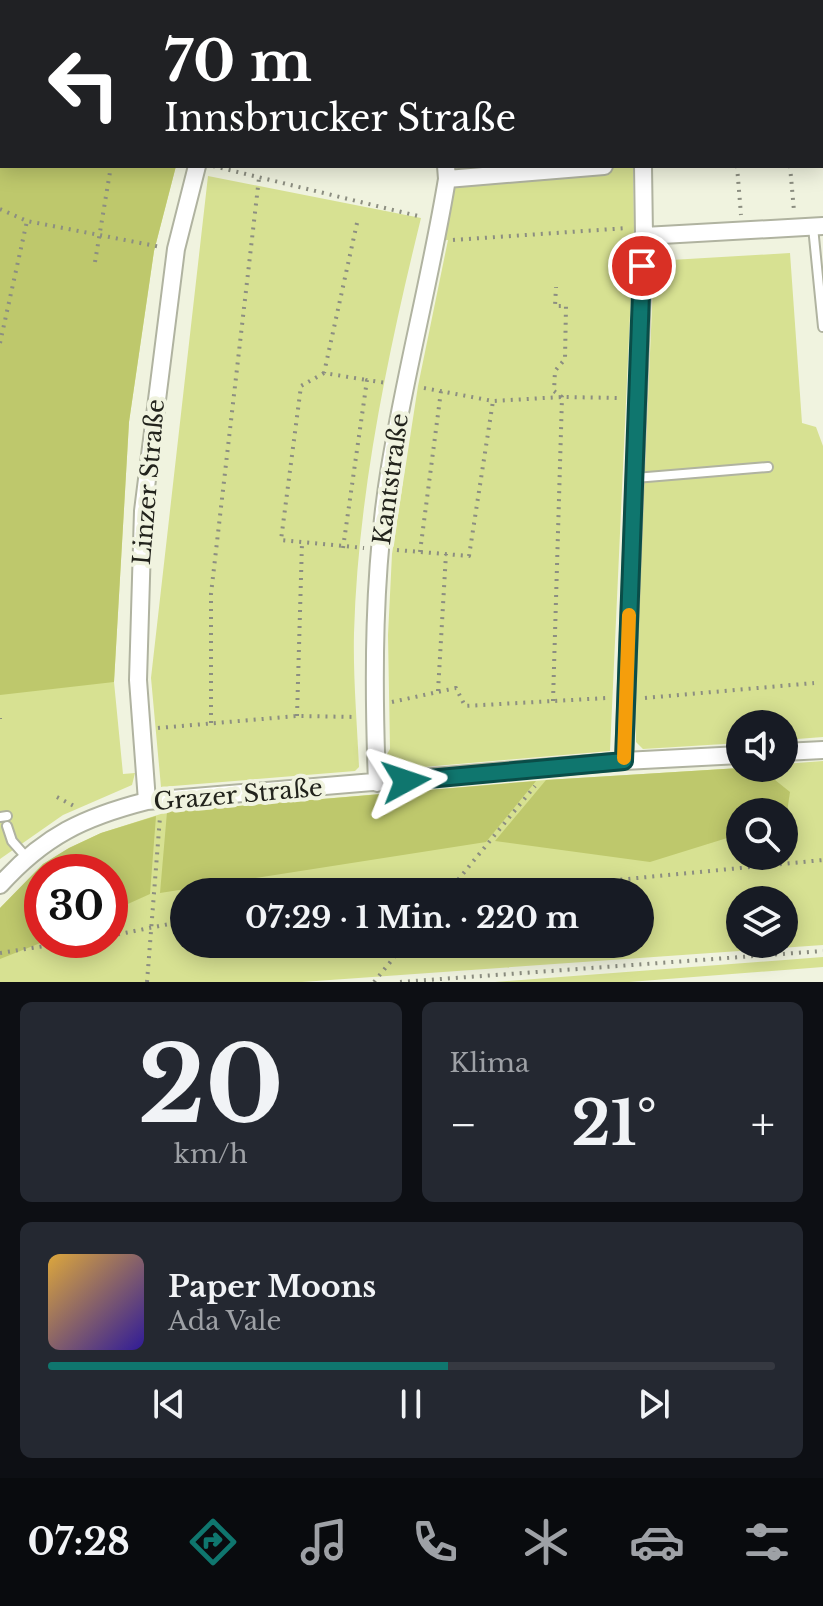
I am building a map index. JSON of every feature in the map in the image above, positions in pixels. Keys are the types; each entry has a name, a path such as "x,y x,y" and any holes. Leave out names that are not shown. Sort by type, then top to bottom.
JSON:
{"street":[{"name":"Linzer Straße","path":"154,801 138,680 143,511 176,249 196,168"},
{"path":"447,173 559,168"},
{"path":"624,761 643,168"},
{"name":"Kantstraße","path":"377,783 374,711 380,548 405,385 437,241 447,173"},
{"path":"639,232 818,226"},
{"path":"798,751 823,750"},
{"name":"Grazer Straße","path":"33,854 65,831 104,812 154,801 624,761 726,756"},
{"name":"Grazer Straße","path":"0,885 24,861"}],"lane":[{"path":"818,226 823,327"},
{"path":"634,478 768,467"},
{"path":"5,820 12,841 24,855"}],"path":[{"path":"95,262 111,168"},
{"path":"219,168 440,223"},
{"path":"737,168 742,225"},
{"path":"790,168 796,221"},
{"path":"211,723 211,594 259,178"},
{"path":"0,209 27,221 176,249"},
{"path":"0,343 27,221"},
{"path":"324,373 357,223"},
{"path":"437,241 639,232"},
{"path":"556,287 555,306 566,306 565,359 555,371 554,391 562,397"},
{"path":"493,401 469,556 343,548 281,540 301,386 324,373 493,401 562,397 626,398"},
{"path":"343,548 367,380"},
{"path":"420,552 441,391"},
{"path":"553,701 562,397"},
{"path":"297,716 302,543"},
{"path":"438,692 446,554"},
{"path":"635,699 814,683"},
{"path":"152,729 374,711 456,688 465,706 610,698"},
{"path":"460,878 550,768"},
{"path":"57,797 81,810"},
{"path":"147,982 154,801"},
{"path":"637,878 823,860"},
{"path":"128,933 170,925"},
{"path":"0,953 24,949"},
{"path":"400,982 823,951"},
{"path":"374,982 394,958"}],"green space":[{"path":"0,168 175,168 154,251 129,422 114,682 123,774 135,773 132,785 63,815 0,859"},
{"path":"0,168 175,168 154,251 129,422 114,682 0,695"},
{"path":"581,168 633,168 634,228 610,751 377,771 390,749 388,635 392,554 418,386 448,240 437,241 447,179"},
{"path":"208,176 421,218 386,372 368,476 354,633 359,767 355,771 161,787 151,678"},
{"path":"790,253 802,423 816,427 823,446 823,737 798,739 798,710 726,710 726,744 643,749 636,742 635,699 654,261"},
{"path":"823,761 823,945 798,947 798,886 726,886 726,952 654,957 654,878 170,878 170,958 640,958 302,982 0,982 0,908 24,883 24,958 128,958 128,854 59,854 101,833 167,812 546,780 726,769 726,782 798,782 798,763"},
{"path":"726,769 726,782 778,782 790,792 789,798 726,798 726,838 650,862 495,841 546,780"},
{"path":"536,781 486,842 256,878 170,878 170,891 160,893 167,812"},
{"path":"156,816 150,894 128,904 128,854 59,854 101,833"},
{"path":"24,883 24,950 0,959 0,908"},
{"path":"823,957 823,967 629,982 495,982"}],"slow traffic":[{"path":"624,758 629,615"}],"route":[{"path":"406,781 624,761 642,266"}]}
